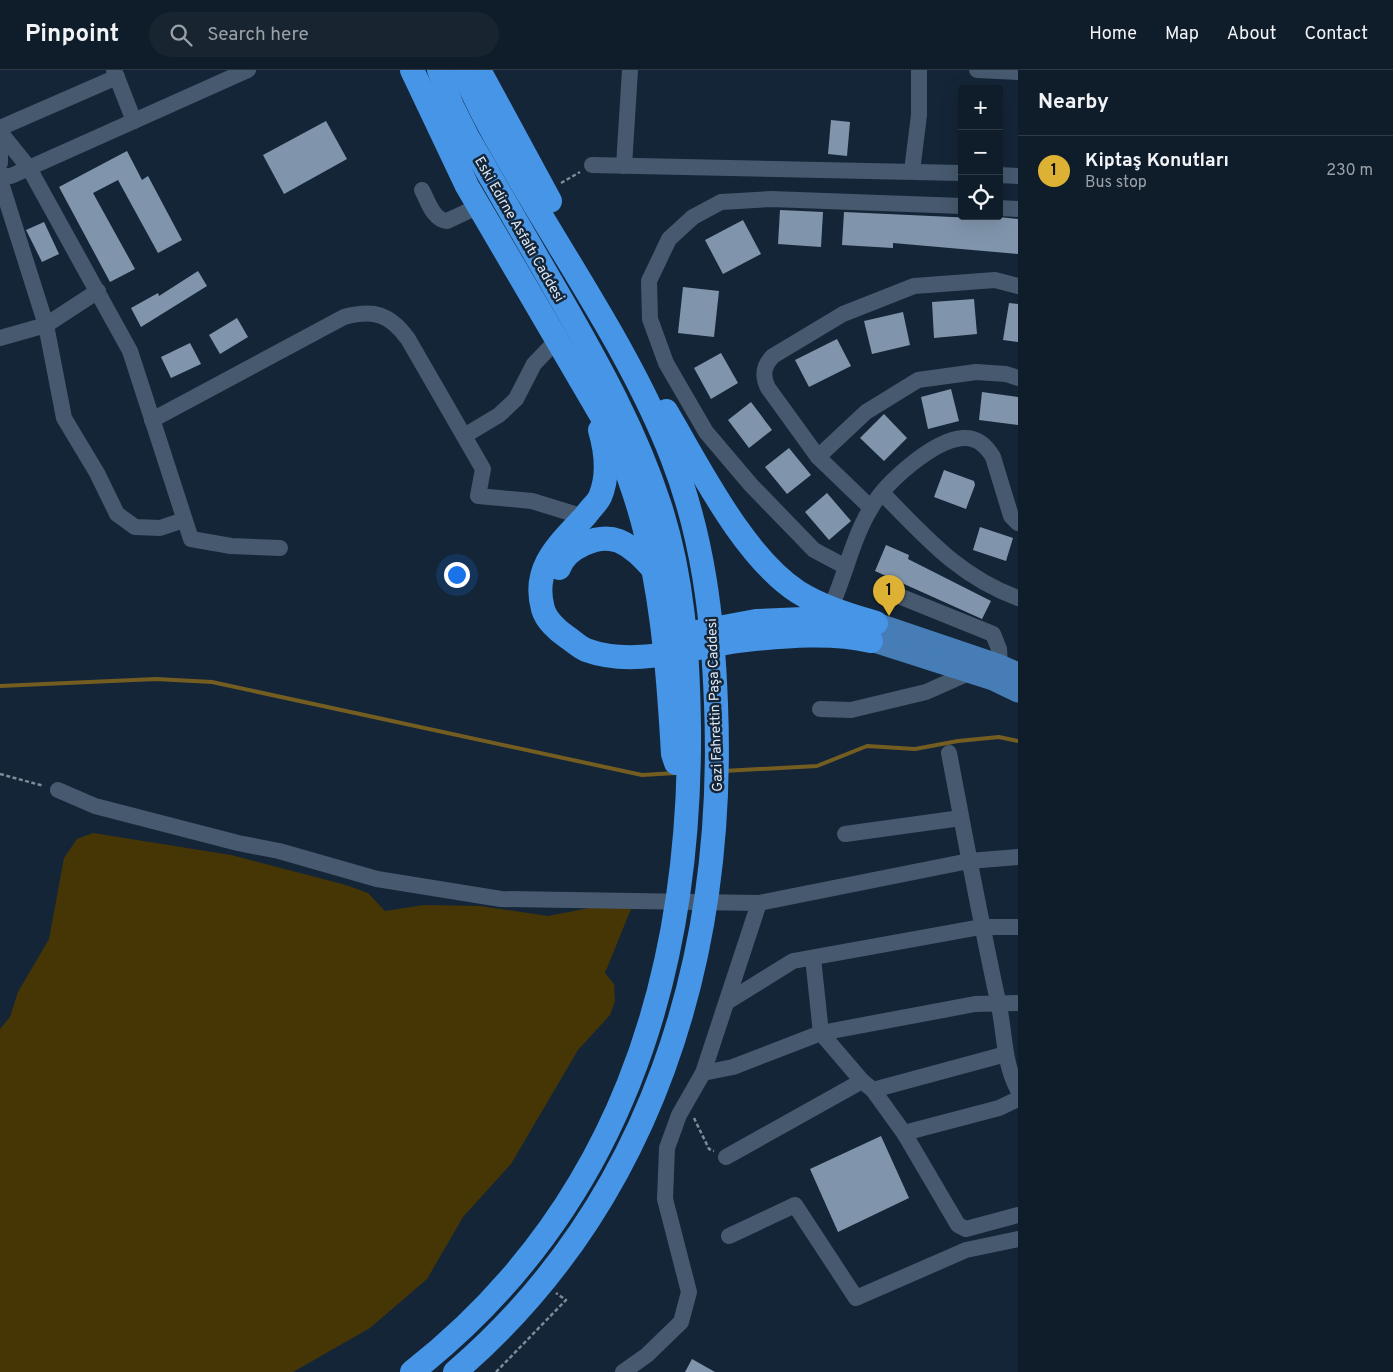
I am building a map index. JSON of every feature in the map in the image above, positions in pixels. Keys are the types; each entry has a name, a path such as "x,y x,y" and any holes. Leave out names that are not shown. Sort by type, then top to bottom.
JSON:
{"highway":[{"path":"412,70 479,206 615,439 630,480 653,569 672,612"},
{"name":"Eski Edirne Asfaltı Caddesi","path":"439,70 452,106 468,138 609,384"},
{"name":"Eski Edirne Asfaltı Caddesi","path":"463,70 490,129 630,368"},
{"path":"479,70 574,244 601,317"},
{"path":"630,368 661,404 733,520 771,571 799,593 841,612 873,632"},
{"name":"Gazi Fahrettin Paşa Caddesi","path":"455,1372 508,1322 542,1283 577,1237 603,1198 645,1119 672,1045 682,1012 701,927 709,878 717,778 716,695 711,610 695,529 673,459 630,368"},
{"name":"Gazi Fahrettin Paşa Caddesi","path":"412,1372 461,1331 520,1267 561,1213 597,1155 634,1074 652,1013 676,904 688,800 688,717 672,612 676,561 659,503 631,428 609,384"},
{"path":"593,402 606,458 600,498 554,549 541,577 540,598 544,613 559,632 584,649 610,656 654,656 746,640 852,637 873,632"},
{"path":"653,569 641,556 618,540 591,542 578,547 562,560 554,581 555,600 564,618 575,629 608,641 629,643 756,621 841,612"},
{"path":"472,1372 508,1322"},
{"path":"397,1372 440,1348"}],"main road":[{"path":"873,632 1009,669"},
{"path":"873,632 1018,692"}],"street":[{"path":"184,520 160,528 135,527 118,514 97,473 64,418 46,324 0,178 11,176 248,70"},
{"path":"624,166 630,70"},
{"path":"912,171 919,114 919,70"},
{"path":"977,70 1018,72"},
{"path":"134,121 116,73 0,130 29,168 130,351 191,539 231,546 280,548"},
{"path":"0,152 0,163"},
{"path":"592,165 958,173"},
{"path":"1003,175 1018,176"},
{"path":"422,190 435,215 441,221 447,221 479,206"},
{"path":"846,567 814,550 752,485 706,432 666,363 650,319 649,281 669,239 694,217 721,202 771,199 958,206"},
{"path":"1003,208 1018,209"},
{"path":"870,508 818,457 765,382 765,368 772,356 843,314 914,286 995,280 1018,286"},
{"path":"0,338 46,324 98,291"},
{"path":"152,420 344,316 364,312 384,317 399,326 483,469 478,496 532,500 584,517"},
{"path":"464,436 499,415 516,399 534,364 557,340"},
{"path":"818,457 866,412 918,380 976,372 1006,374 1018,378"},
{"path":"841,612 846,567 870,508 894,480 932,450 955,439 973,439 982,443 993,457 1008,509 1011,516 1018,523"},
{"path":"882,494 937,548 967,574 1018,598"},
{"path":"894,594 993,634 1009,669"},
{"path":"820,709 851,710 926,692 970,672"},
{"path":"949,753 981,928 999,1004 1006,1054 1018,1090"},
{"path":"58,790 95,806 238,843 279,851 377,878 448,892 501,899 759,903 969,861 1018,857"},
{"path":"845,834 961,818"},
{"path":"623,1372 647,1355 681,1322 689,1292 665,1199 667,1148 680,1115 703,1072 759,903"},
{"path":"727,1002 793,960 981,928 1018,927"},
{"path":"813,958 821,1033 868,1086 904,1133 958,1226 966,1228 1018,1215"},
{"path":"703,1072 732,1067 821,1033 975,1004 1018,1003"},
{"path":"726,1157 868,1086 1006,1054"},
{"path":"904,1133 999,1108 1018,1099"},
{"path":"729,1236 795,1205 856,1298 966,1250 1018,1239"}],"path":[{"path":"546,192 592,165"},
{"path":"0,774 58,790"},
{"path":"688,1100 696,1124 709,1149 726,1157"},
{"path":"496,1372 566,1300 542,1283"}],"shaded area":[{"path":"93,833 231,855 346,885 368,893 385,911 424,905 480,906 548,916 610,904 631,909 605,973 614,984 615,1001 610,1015 578,1050 511,1164 463,1217 427,1279 370,1328 293,1372 0,1372 0,1029 10,1017 18,992 49,939 64,858 77,839"}],"building":[{"path":"831,120 850,122 847,156 828,154"},
{"path":"326,121 347,159 284,194 263,155"},
{"path":"127,151 142,180 148,176 182,240 158,253 118,180 93,193 135,269 110,282 59,187"},
{"path":"780,210 823,212 821,247 778,244"},
{"path":"844,212 958,217 958,220 1003,220 1003,217 1018,219 1018,254 893,243 893,248 842,245"},
{"path":"743,220 761,254 723,274 705,240"},
{"path":"44,222 59,254 42,262 26,230"},
{"path":"198,271 207,286 141,327 131,308 158,293 159,296"},
{"path":"683,287 719,291 714,337 678,333"},
{"path":"974,299 977,334 934,338 932,302"},
{"path":"1009,303 1018,304 1018,342 1003,340"},
{"path":"903,312 910,345 872,354 864,321"},
{"path":"237,318 248,337 220,354 209,335"},
{"path":"837,339 851,366 809,387 795,360"},
{"path":"190,343 201,364 171,378 161,357"},
{"path":"721,353 738,383 711,399 694,368"},
{"path":"951,389 959,421 928,429 921,397"},
{"path":"982,392 1018,397 1018,425 979,420"},
{"path":"751,402 772,430 749,448 728,420"},
{"path":"884,414 907,438 884,461 860,438"},
{"path":"789,448 811,475 787,494 765,467"},
{"path":"944,470 974,481 975,485 966,509 934,497"},
{"path":"827,493 851,521 829,540 805,512"},
{"path":"980,527 1013,538 1006,561 973,550"},
{"path":"886,545 909,555 908,559 991,601 982,619 875,571"},
{"path":"881,1136 909,1198 838,1232 810,1169"},
{"path":"692,1359 715,1372 685,1372"}],"waterway":[{"path":"0,686 156,679 212,682 642,775 676,773"},
{"path":"723,771 817,766 867,746 915,749 958,741 999,737 1018,741"}],"place":[{"name":"Kiptaş Konutları","path":"889,616"}]}
